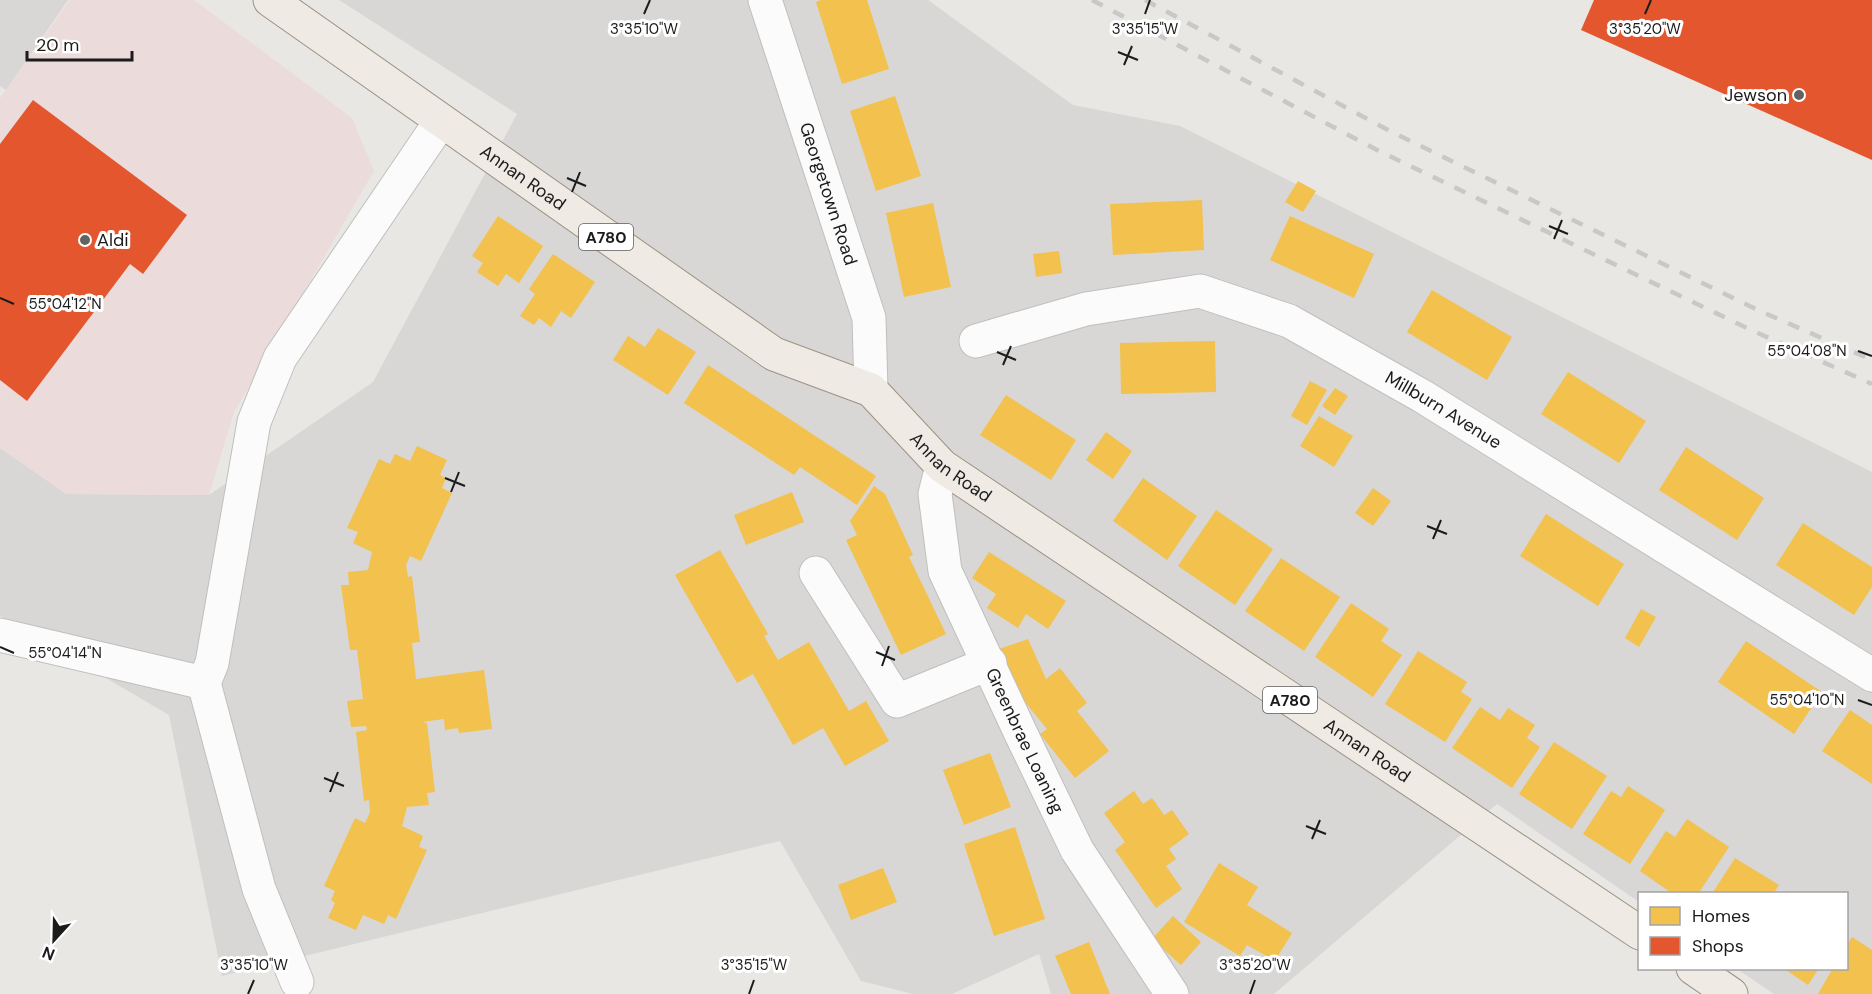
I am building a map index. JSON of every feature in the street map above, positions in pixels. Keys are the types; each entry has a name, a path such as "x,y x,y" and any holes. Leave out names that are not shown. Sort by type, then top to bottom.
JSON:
{"main road":[{"name":"Annan Road","path":"270,0 774,354 871,390 942,466 1638,932"},
{"path":"1695,970 1731,994"}],"street":[{"name":"Georgetown Road","path":"765,0 869,318 871,390"},
{"path":"297,982 259,889 204,683 212,663 254,422 280,358 441,121"},
{"name":"Millburn Avenue","path":"976,341 1086,309 1200,291 1289,321 1422,396 1872,675"},
{"name":"Greenbrae Loaning","path":"942,466 935,494 945,571 1077,850 1172,994"},
{"path":"816,573 897,701 990,663"},
{"path":"0,634 204,683"}],"shaded area":[{"path":"0,0 68,0 6,90 0,86"},
{"path":"70,0 194,0 352,118 374,171 234,412 209,495 66,494 0,448 0,98"},
{"path":"339,0 928,0 1073,105 1180,126 1872,472 1872,994 1774,994 1738,970 1848,970 1848,892 1638,892 1638,901 1497,804 1274,994 1051,994 1039,954 952,994 913,994 861,981 780,841 222,976 169,715 0,616 0,448 67,494 209,495 373,382 517,114"}],"building: Homes":[{"path":"821,0 867,0 889,69 842,84 816,2"},
{"path":"895,96 921,176 876,191 850,111"},
{"path":"1298,181 1316,191 1303,212 1285,202"},
{"path":"1202,200 1204,250 1113,255 1110,204"},
{"path":"933,203 951,287 904,297 886,213"},
{"path":"498,216 543,246 519,283 506,274 498,286 477,272 483,263 472,256"},
{"path":"1290,216 1374,254 1354,298 1270,260"},
{"path":"1059,251 1062,273 1036,277 1033,254"},
{"path":"553,254 595,282 571,318 561,311 551,327 539,318 534,325 520,316 535,294 529,289"},
{"path":"1432,290 1512,337 1487,380 1407,332"},
{"path":"658,328 696,352 668,395 613,360 628,336 645,347"},
{"path":"1215,341 1216,392 1121,394 1120,343"},
{"path":"708,365 876,476 857,505 800,467 794,475 684,403"},
{"path":"1568,372 1646,421 1619,463 1541,414"},
{"path":"1310,381 1327,390 1307,425 1291,416"},
{"path":"1335,388 1348,396 1335,415 1322,406"},
{"path":"1006,395 1076,440 1051,480 980,435"},
{"path":"1319,416 1353,436 1334,467 1300,446"},
{"path":"1106,432 1132,451 1113,479 1086,460"},
{"path":"417,446 447,460 440,475 446,478 442,488 452,493 421,561 410,556 406,565 408,577 412,576 420,642 412,643 416,679 484,670 492,729 459,733 458,728 445,730 444,719 422,722 427,723 435,792 427,793 429,805 407,807 402,826 423,836 419,847 427,850 396,919 388,915 384,924 363,915 356,930 328,918 335,903 331,900 335,891 324,886 355,818 365,823 370,812 369,800 364,801 356,732 367,730 366,726 351,727 347,701 363,699 357,650 350,650 341,585 349,585 348,572 368,570 372,552 353,543 358,532 347,528 379,459 390,464 395,454 410,461"},
{"path":"1686,447 1764,498 1737,540 1659,490"},
{"path":"1143,478 1197,516 1167,560 1113,521"},
{"path":"874,486 885,494 913,555 909,557 946,634 901,655 846,540 857,535 850,521"},
{"path":"1373,488 1391,501 1373,526 1355,513"},
{"path":"792,492 804,522 746,545 734,515"},
{"path":"1216,510 1273,549 1235,605 1178,566"},
{"path":"1546,514 1624,564 1598,606 1520,556"},
{"path":"1803,523 1872,567 1872,587 1854,615 1776,565"},
{"path":"720,550 768,634 764,636 778,660 809,642 849,711 866,701 889,741 845,766 823,728 793,745 753,674 737,683 675,575"},
{"path":"989,552 1066,601 1048,629 1026,614 1018,628 987,608 996,594 972,578"},
{"path":"1281,558 1340,597 1304,651 1245,611"},
{"path":"1351,603 1389,629 1381,641 1402,655 1373,697 1315,657"},
{"path":"1641,609 1656,617 1639,647 1625,638"},
{"path":"1028,639 1046,679 1060,668 1087,703 1077,711 1109,751 1075,778 1040,734 1047,729 1025,702 996,650"},
{"path":"1746,641 1822,692 1794,734 1718,682"},
{"path":"1418,651 1467,682 1461,692 1472,699 1445,742 1385,704"},
{"path":"1480,707 1500,720 1508,708 1535,725 1527,738 1540,747 1512,788 1452,748"},
{"path":"1850,710 1872,725 1872,784 1822,751"},
{"path":"1554,742 1607,776 1572,829 1519,794"},
{"path":"990,753 1011,807 964,825 943,770"},
{"path":"1628,786 1665,810 1630,864 1583,834 1611,791 1621,797"},
{"path":"1134,791 1143,804 1152,798 1164,815 1172,810 1189,834 1169,849 1176,859 1166,866 1182,889 1156,908 1115,850 1125,842 1104,813"},
{"path":"1687,819 1729,847 1699,892 1670,892 1640,871 1666,831 1675,837"},
{"path":"1015,827 1045,919 994,936 964,844"},
{"path":"1735,858 1779,885 1774,892 1713,892"},
{"path":"1219,863 1258,887 1247,905 1292,933 1275,961 1247,945 1240,956 1184,922"},
{"path":"883,868 897,902 851,920 838,885"},
{"path":"1173,916 1201,942 1181,965 1152,939"},
{"path":"1852,937 1872,950 1872,994 1818,994 1832,970 1848,970 1848,943"},
{"path":"1089,942 1110,994 1071,994 1055,956"},
{"path":"1786,970 1818,970 1808,985"}],"building: Shops":[{"name":"Jewson","path":"1594,0 1872,0 1872,160 1581,30"},
{"name":"Aldi","path":"33,100 187,215 143,274 130,264 27,401 0,380 0,144"}],"railway":[{"path":"1092,0 1377,150 1749,329 1872,384"},
{"path":"1145,0 1388,130 1760,311 1872,360"}],"place":[{"name":"Jewson","path":"1799,95"},
{"name":"Aldi","path":"85,240"}]}
